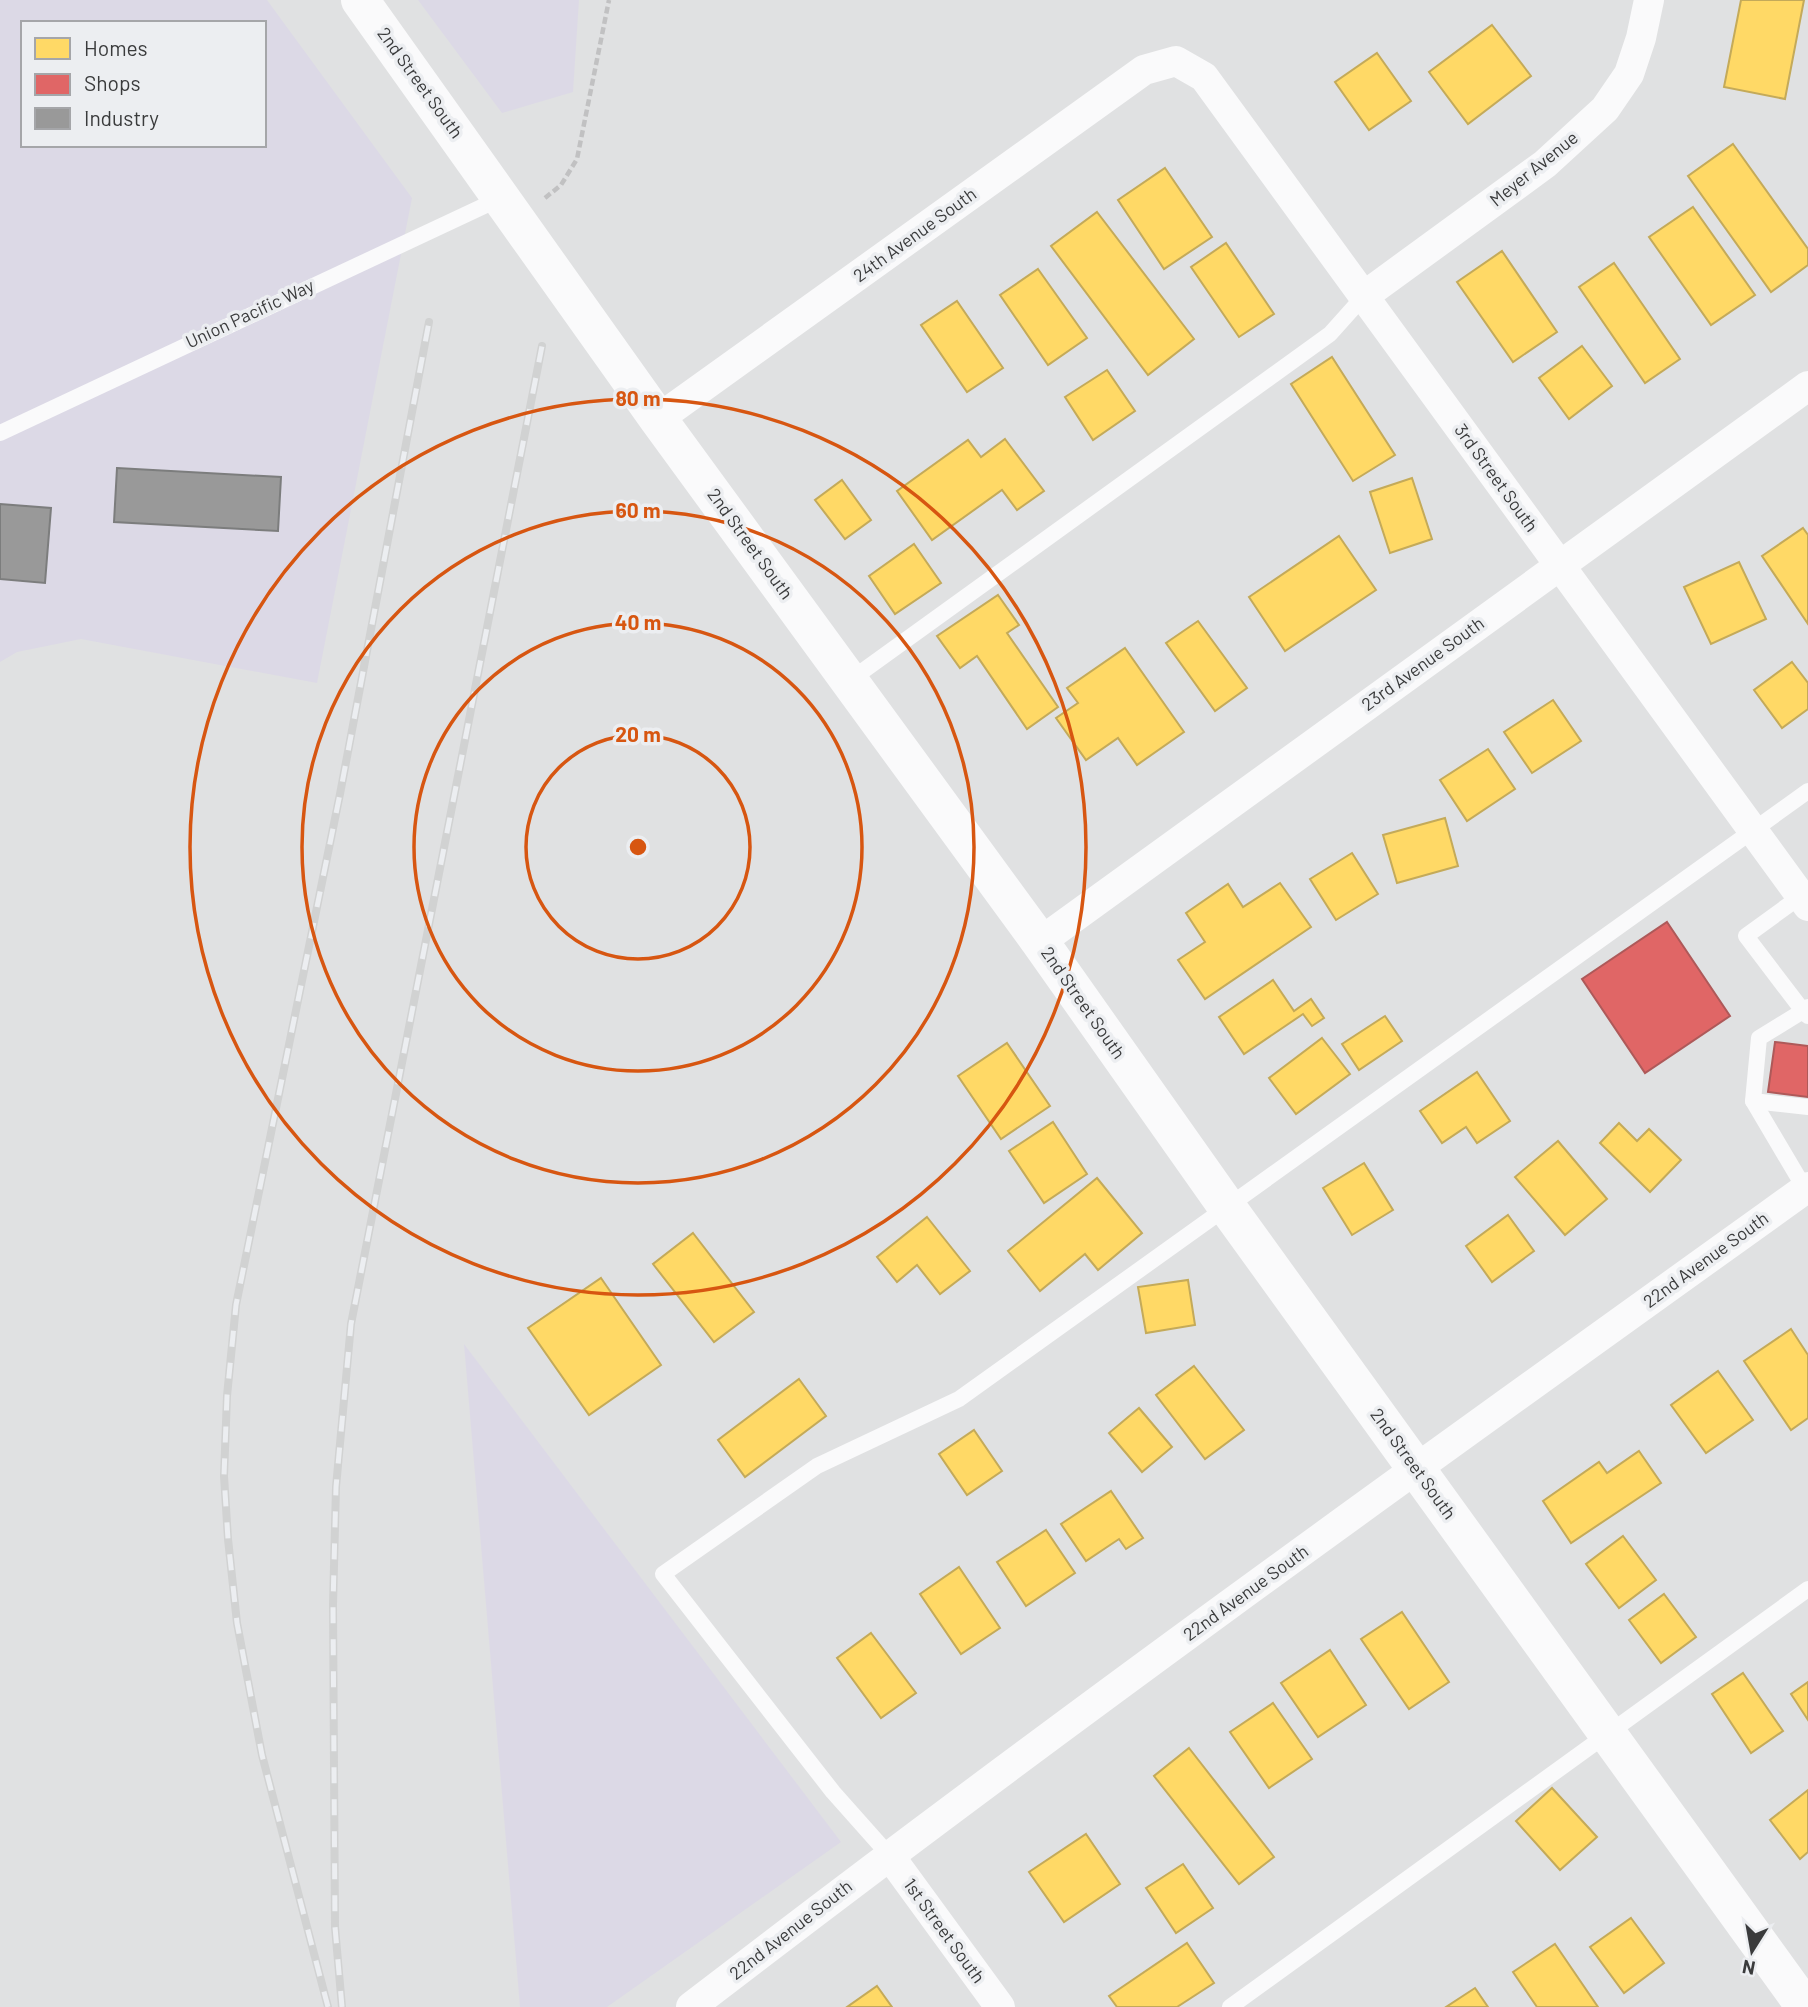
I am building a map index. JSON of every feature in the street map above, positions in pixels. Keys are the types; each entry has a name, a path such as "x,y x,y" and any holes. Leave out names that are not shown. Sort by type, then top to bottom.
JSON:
{"street":[{"name":"2nd Street South","path":"360,0 658,419 1040,942 1227,1207 1799,2000"},
{"name":"Meyer Avenue","path":"1364,296 1545,164 1605,109 1629,74 1641,38 1649,0"},
{"name":"3rd Street South","path":"1176,61 1204,77 1805,901"},
{"name":"24th Avenue South","path":"658,419 1144,70 1176,61"},
{"name":"23rd Avenue South","path":"1040,942 1808,386"},
{"name":"22nd Avenue South","path":"691,2007 889,1855 1416,1468 1807,1188"},
{"name":"1st Street South","path":"889,1855 1000,2007"}],"lane":[{"name":"Union Pacific Way","path":"0,433 509,208"},
{"path":"849,681 1330,334 1364,296"},
{"path":"889,1855 832,1793 663,1574 817,1466 959,1399 1808,791"},
{"path":"1805,901 1746,936 1806,1011 1759,1038 1753,1101 1807,1188"},
{"path":"1753,1101 1808,1107"},
{"path":"1230,2007 1808,1589"}],"path":[{"path":"509,208 561,185 577,159 609,0"}],"shaded area":[{"path":"0,0 267,0 412,198 317,683 81,639 17,652 0,662"},
{"path":"418,0 579,0 573,92 502,113"},
{"path":"464,1344 841,1842 607,2007 520,2007"}],"building: Homes":[{"path":"1741,0 1804,0 1785,99 1724,87"},
{"path":"1492,25 1531,76 1468,124 1429,72"},
{"path":"1377,53 1411,101 1369,130 1335,82"},
{"path":"1733,144 1808,249 1808,265 1771,292 1688,176"},
{"path":"1165,168 1212,237 1164,269 1118,200"},
{"path":"1693,207 1755,295 1711,325 1649,237"},
{"path":"1097,212 1194,339 1148,375 1051,246"},
{"path":"1226,243 1274,314 1239,337 1191,267"},
{"path":"1502,251 1557,332 1513,362 1457,282"},
{"path":"1614,263 1680,359 1645,383 1579,287"},
{"path":"1038,269 1087,338 1048,365 1000,295"},
{"path":"957,301 1003,368 967,392 921,325"},
{"path":"1582,346 1612,386 1569,419 1539,378"},
{"path":"1332,357 1395,455 1353,481 1291,384"},
{"path":"1107,370 1135,411 1093,440 1065,397"},
{"path":"1005,439 1044,491 1017,510 1002,490 932,540 897,491 968,440 981,457"},
{"path":"1412,478 1432,539 1390,553 1370,492"},
{"path":"842,480 871,520 845,539 815,500"},
{"path":"1803,528 1808,535 1808,624 1762,556"},
{"path":"1339,536 1376,590 1285,651 1249,597"},
{"path":"914,544 941,583 895,614 869,576"},
{"path":"1739,562 1766,619 1711,644 1684,587"},
{"path":"998,595 1019,625 1007,633 1058,707 1027,729 977,656 960,668 937,636"},
{"path":"1198,621 1247,688 1215,711 1166,643"},
{"path":"1125,648 1184,732 1137,765 1118,738 1086,760 1056,718 1078,703 1067,688"},
{"path":"1792,662 1808,683 1808,709 1782,728 1754,690"},
{"path":"1553,700 1581,741 1532,773 1504,732"},
{"path":"1488,749 1515,789 1467,821 1440,780"},
{"path":"1445,818 1458,866 1397,883 1383,835"},
{"path":"1352,853 1378,894 1336,920 1310,879"},
{"path":"1280,883 1311,927 1205,999 1178,960 1205,942 1186,913 1228,884 1243,907"},
{"path":"1273,980 1294,1011 1311,999 1324,1018 1312,1026 1303,1014 1244,1054 1219,1017"},
{"path":"1385,1016 1402,1041 1359,1070 1342,1044"},
{"path":"1322,1038 1350,1074 1296,1114 1269,1078"},
{"path":"1007,1043 1050,1106 1001,1139 958,1076"},
{"path":"1477,1072 1510,1121 1477,1143 1466,1127 1442,1143 1420,1111"},
{"path":"1053,1122 1087,1174 1044,1203 1009,1151"},
{"path":"1619,1123 1637,1141 1649,1129 1681,1160 1650,1192 1600,1143"},
{"path":"1558,1141 1607,1199 1565,1235 1515,1177"},
{"path":"1364,1163 1393,1210 1352,1235 1323,1188"},
{"path":"1097,1178 1142,1233 1098,1270 1085,1254 1040,1291 1008,1251"},
{"path":"1508,1215 1534,1251 1492,1282 1466,1246"},
{"path":"927,1217 970,1271 940,1294 917,1265 897,1282 877,1257"},
{"path":"693,1233 754,1312 714,1342 653,1264"},
{"path":"601,1278 661,1365 589,1415 528,1328"},
{"path":"1188,1280 1195,1325 1146,1333 1138,1287"},
{"path":"1791,1329 1808,1355 1808,1418 1791,1430 1744,1361"},
{"path":"1194,1366 1244,1430 1205,1459 1156,1395"},
{"path":"1718,1371 1753,1420 1706,1453 1671,1405"},
{"path":"799,1379 826,1416 745,1477 718,1440"},
{"path":"1139,1408 1172,1447 1142,1472 1109,1433"},
{"path":"974,1430 1002,1471 967,1495 939,1454"},
{"path":"1639,1451 1661,1483 1571,1543 1543,1501 1599,1462 1607,1473"},
{"path":"1111,1491 1143,1538 1126,1549 1119,1539 1086,1561 1061,1524"},
{"path":"1046,1530 1075,1573 1026,1606 997,1562"},
{"path":"1623,1536 1656,1580 1619,1608 1586,1564"},
{"path":"959,1567 1000,1628 961,1654 920,1594"},
{"path":"1664,1594 1696,1637 1661,1663 1629,1620"},
{"path":"1402,1612 1449,1682 1409,1709 1361,1639"},
{"path":"871,1633 916,1693 881,1718 837,1658"},
{"path":"1330,1650 1366,1705 1318,1737 1281,1683"},
{"path":"1743,1673 1783,1731 1751,1753 1712,1694"},
{"path":"1808,1682 1808,1720 1791,1694"},
{"path":"1273,1703 1312,1759 1269,1788 1230,1732"},
{"path":"1189,1748 1274,1857 1239,1884 1154,1776"},
{"path":"1552,1788 1597,1837 1560,1870 1516,1821"},
{"path":"1808,1790 1808,1852 1800,1859 1770,1820"},
{"path":"1086,1834 1120,1884 1064,1922 1029,1872"},
{"path":"1183,1864 1213,1908 1176,1933 1146,1888"},
{"path":"1631,1918 1664,1963 1624,1993 1590,1947"},
{"path":"1187,1943 1214,1983 1177,2007 1117,2007 1109,1996"},
{"path":"1555,1944 1598,2007 1537,2007 1513,1972"},
{"path":"877,1986 892,2007 847,2007"},
{"path":"1475,1988 1488,2007 1446,2007"}],"building: Shops":[{"path":"1667,922 1730,1016 1645,1073 1582,979"},
{"path":"1775,1042 1808,1046 1808,1097 1768,1092"}],"building: Industry":[{"path":"117,468 281,477 278,531 114,522"},
{"path":"0,504 51,508 45,583 0,579"}],"railway":[{"path":"328,2007 262,1755 237,1623 224,1476 227,1396 236,1305 340,794 429,322"},
{"path":"342,2007 335,1927 333,1605 336,1487 351,1324 542,346"}]}
